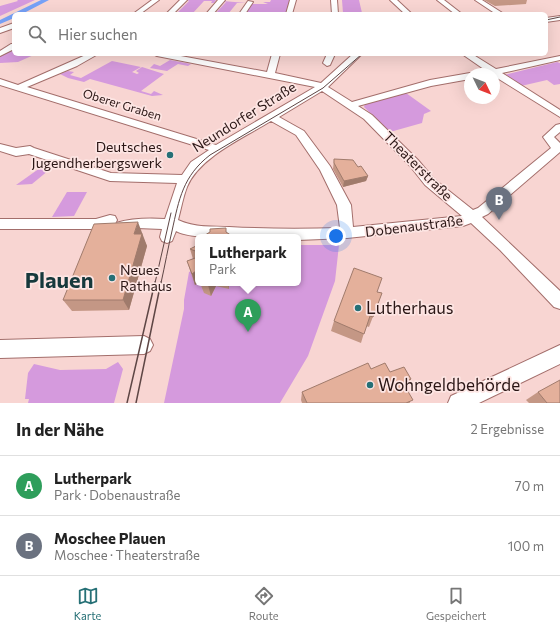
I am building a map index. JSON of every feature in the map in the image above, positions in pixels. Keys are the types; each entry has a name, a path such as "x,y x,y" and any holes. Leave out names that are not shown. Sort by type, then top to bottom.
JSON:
{"street":[{"path":"139,12 156,0"},
{"path":"170,12 184,0"},
{"path":"211,12 222,0"},
{"path":"290,12 293,0"},
{"path":"334,0 335,12"},
{"path":"393,0 406,12"},
{"path":"440,0 456,12"},
{"path":"478,0 498,12"},
{"path":"243,12 250,2"},
{"path":"548,20 559,19"},
{"path":"0,31 12,26"},
{"path":"0,54 12,47"},
{"path":"0,92 74,64 90,56"},
{"name":"Theaterstraße","path":"176,56 311,82 352,105 368,117 414,162 418,169 433,184 487,229 560,302"},
{"path":"201,62 209,56"},
{"path":"270,75 275,56"},
{"path":"327,62 330,56"},
{"name":"Neundorfer Straße","path":"167,237 178,197 185,179 195,165 217,149 322,87 356,56"},
{"path":"469,56 484,68"},
{"path":"500,71 560,58"},
{"path":"352,105 430,83 464,77"},
{"path":"500,79 559,112"},
{"name":"Oberer Graben","path":"0,82 203,143 217,149"},
{"path":"270,117 300,133 326,169 344,205 347,234"},
{"path":"559,146 552,143 548,137 560,127"},
{"name":"Dobenaustraße","path":"301,235 347,234 464,221 473,218 483,212 559,146"},
{"path":"0,147 16,152 30,150 110,177 185,179"},
{"name":"Dobenaustraße","path":"0,224 110,223 131,226 137,223 170,224 183,229 200,231 262,234"},
{"path":"0,349 144,345"},
{"path":"458,403 560,354"}],"shaded area":[{"path":"17,0 35,0 0,16 0,6 18,1"},
{"path":"187,0 216,0 214,3 211,3 212,1 204,1 194,12 178,12 189,1"},
{"path":"271,0 290,0 287,12 245,12 251,4 268,4 263,2 270,2"},
{"path":"342,0 359,0 362,12 343,12"},
{"path":"223,1 246,3 237,3 230,12 217,12 226,2"},
{"path":"12,49 12,56 32,56 18,62 0,63 0,56"},
{"path":"170,60 191,64 188,66 178,64 167,71 150,68 154,64 160,66"},
{"path":"112,61 141,67 132,72 137,74 139,73 136,71 142,67 164,74 141,91 151,94 154,91 163,95 152,96 90,79 84,82 68,78 60,74 68,71 74,72 70,75 81,78"},
{"path":"557,62 560,63 560,84 554,85 547,80 521,86 504,75"},
{"path":"406,93 431,111 424,114 422,123 390,132 364,107 365,104"},
{"path":"40,168 49,170 32,184 16,185"},
{"path":"67,192 87,192 74,216 52,217"},
{"path":"301,245 339,245 335,281 308,356 280,403 164,403 184,309 184,300 189,272 192,271 191,260 194,257 195,286 301,286"},
{"path":"118,362 123,369 114,403 28,403 29,399 25,399 28,373 34,364 60,370 106,369"}],"building":[{"path":"334,159 353,160 358,167 361,166 368,176 344,181 334,163"},
{"name":"Neues Rathaus","path":"138,222 134,234 142,234 123,300 63,300 94,224"},
{"path":"226,228 226,232 229,234 207,234 210,232 210,229"},
{"path":"195,246 195,251 190,249"},
{"path":"195,258 195,272 192,274 187,261"},
{"name":"Lutherhaus","path":"354,268 382,278 377,292 382,293 373,317 370,316 364,334 334,321"},
{"name":"Wohngeldbehörde","path":"368,363 371,369 385,363 390,372 404,367 411,379 403,383 413,400 406,403 307,403 302,392"},
{"path":"560,380 560,403 547,403 538,392"}],"waterway":[{"path":"21,12 46,0"},
{"path":"0,22 12,17"}],"tram line":[{"path":"548,20 560,17"},
{"path":"161,283 180,198 188,180 201,163 210,155 323,88 360,56"},
{"path":"155,283 171,213"},
{"path":"127,403 155,282"},
{"path":"136,403 161,282"}],"place":[{"name":"Deutsches Jugendherbergswerk","path":"170,155"},
{"name":"Moschee Plauen","path":"499,220"},
{"name":"Neues Rathaus","path":"112,278"},
{"name":"Lutherhaus","path":"358,308"},
{"name":"Lutherpark","path":"248,332"},
{"name":"Wohngeldbehörde","path":"370,385"}],"district":[{"name":"Plauen","path":"59,280"}]}
